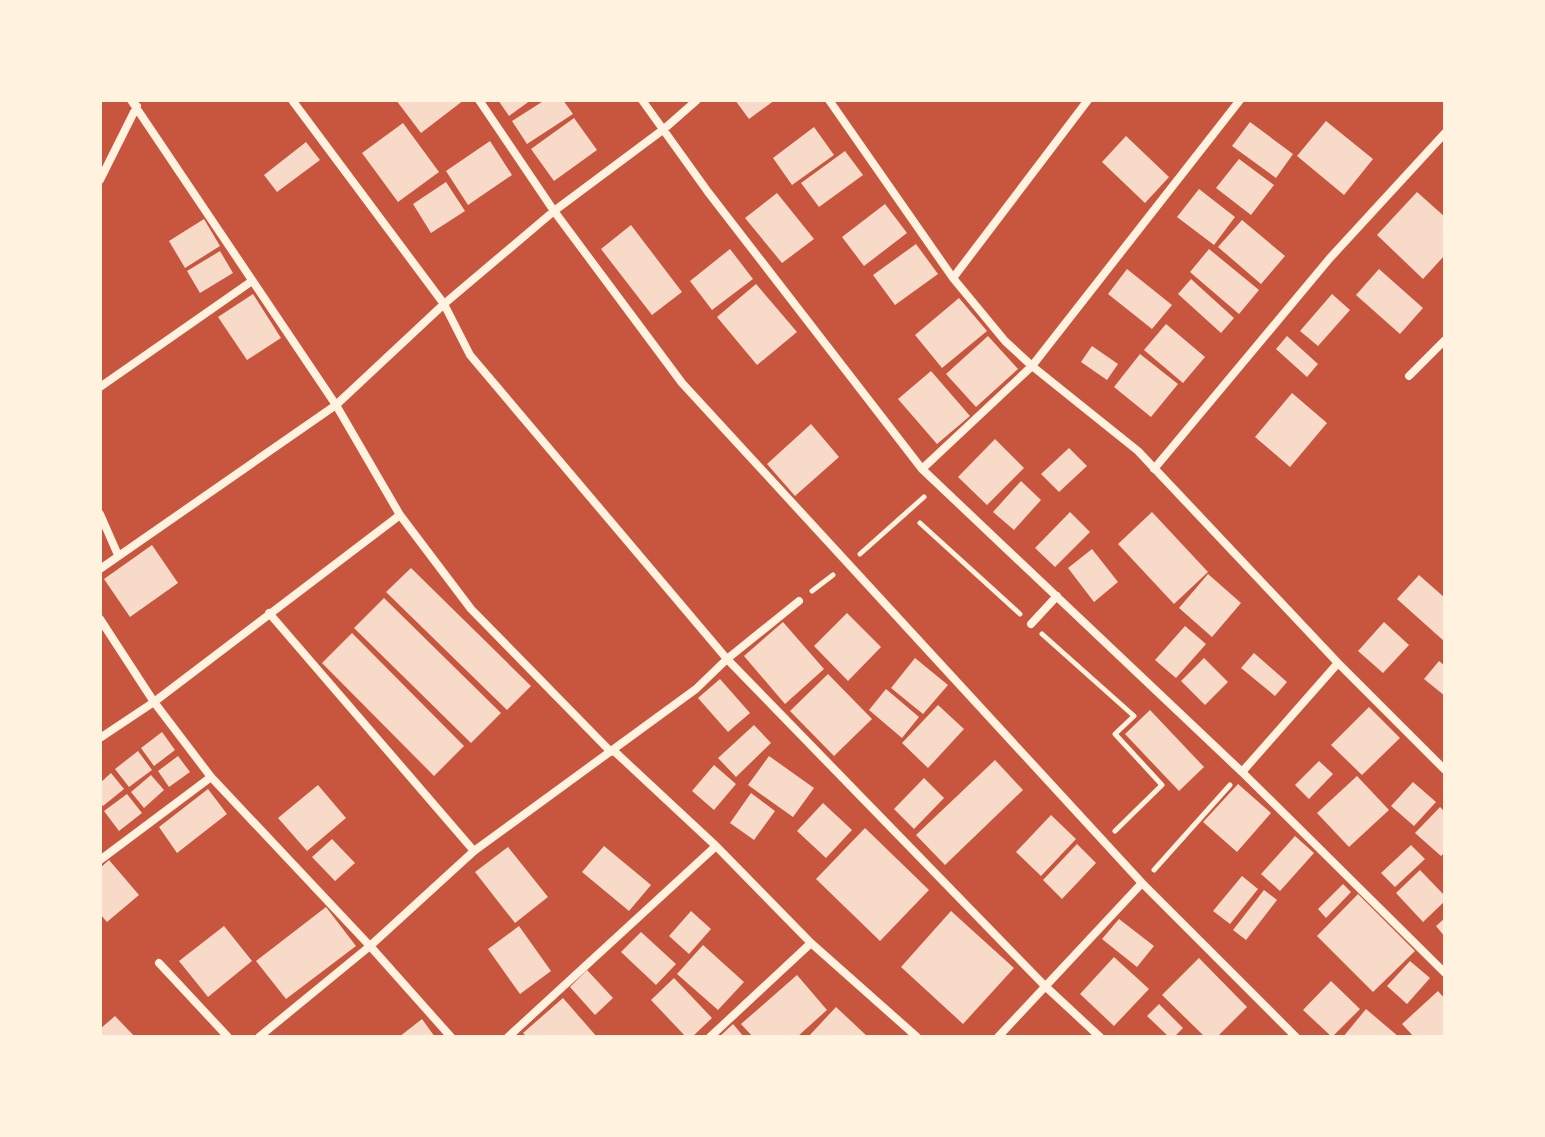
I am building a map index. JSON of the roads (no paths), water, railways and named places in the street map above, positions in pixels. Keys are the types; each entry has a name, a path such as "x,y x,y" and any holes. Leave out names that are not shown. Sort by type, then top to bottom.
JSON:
{"street":[{"path":"292,100 444,304 470,355 727,659 1045,986 1100,1037"},
{"path":"479,100 554,211 682,383 1142,883 1296,1037"},
{"path":"642,100 708,192 922,469 1242,772 1445,973"},
{"path":"100,569 336,405 444,304 554,211 664,129 697,100"},
{"path":"829,100 953,278 1005,341 1138,451 1338,663 1445,770"},
{"path":"953,278 1088,100"},
{"path":"922,469 1032,366 1240,100"},
{"path":"100,180 134,103"},
{"path":"134,103 336,405 400,515 471,609 612,751 716,846 811,943 913,1036"},
{"path":"1154,469 1330,258 1445,133"},
{"path":"100,387 252,281"},
{"path":"1409,376 1445,340"},
{"path":"100,514 118,555"},
{"path":"100,738 154,702 400,515"},
{"path":"1031,624 1057,596"},
{"path":"259,1037 370,946 474,851 696,689 727,659 799,601"},
{"path":"269,613 474,851"},
{"path":"100,619 154,702 211,777 451,1037"},
{"path":"1242,772 1338,663"},
{"path":"100,860 211,777"},
{"path":"508,1037 716,846"},
{"path":"998,1037 1142,883"},
{"path":"710,1037 811,943"},
{"path":"159,963 228,1037"}]}
